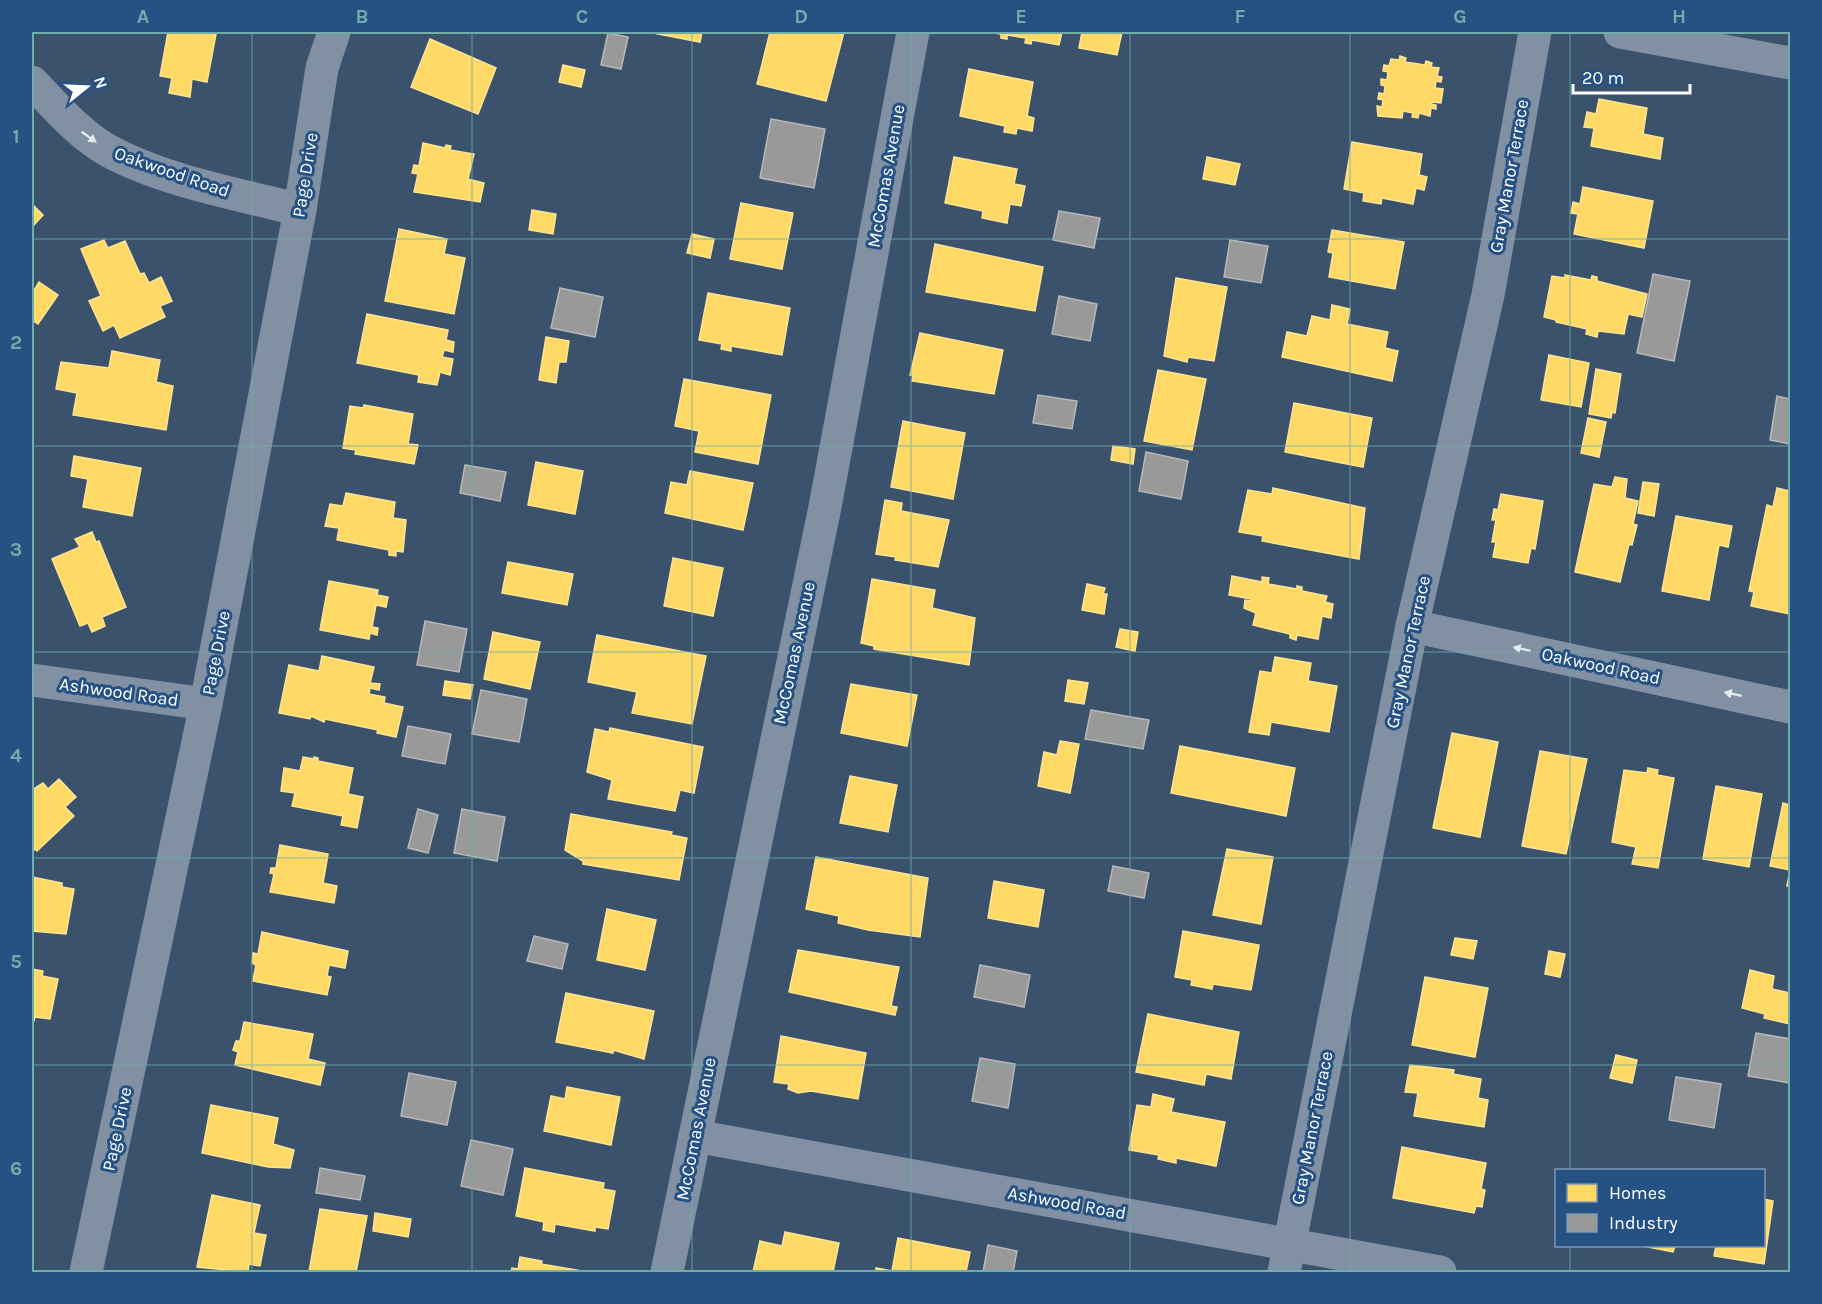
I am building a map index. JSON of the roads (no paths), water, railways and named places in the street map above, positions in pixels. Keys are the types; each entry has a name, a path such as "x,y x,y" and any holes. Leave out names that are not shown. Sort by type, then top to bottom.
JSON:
{"street":[{"name":"Page Drive","path":"86,1272 207,704 300,210 322,68 334,32"},
{"name":"McComas Avenue","path":"667,1272 825,507 913,32"},
{"name":"Gray Manor Terrace","path":"1286,1258 1412,626 1488,295 1535,32"},
{"path":"1620,32 1791,63"},
{"name":"Oakwood Road","path":"32,82 75,126 107,150 145,166 209,187 300,210"},
{"name":"Oakwood Road","path":"1412,626 1791,707"},
{"name":"Ashwood Road","path":"32,680 207,704"},
{"name":"Ashwood Road","path":"694,1136 1286,1258 1440,1272"}]}
